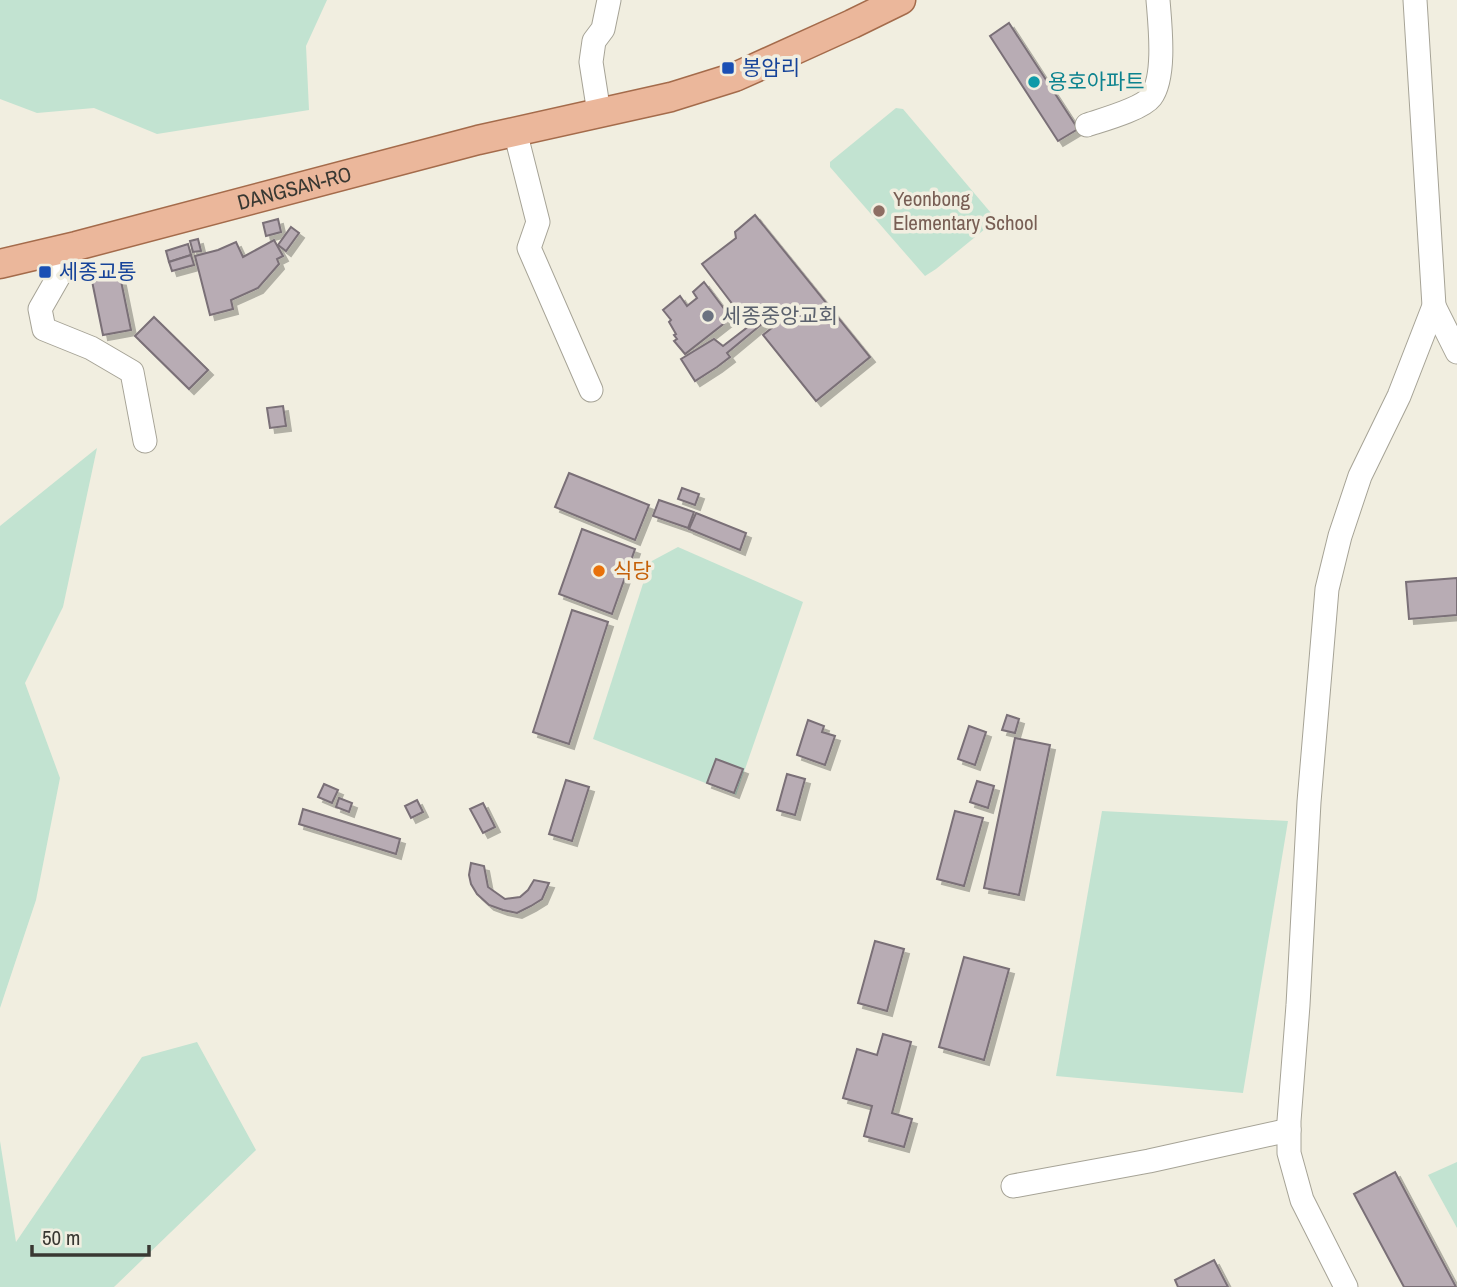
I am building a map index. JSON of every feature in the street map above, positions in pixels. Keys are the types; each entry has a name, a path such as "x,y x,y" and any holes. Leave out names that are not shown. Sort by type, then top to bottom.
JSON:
{"main road":[{"name":"DANGSAN-RO","path":"0,264 515,131 671,97 735,77 891,3"}],"street":[{"path":"599,113 591,62 594,41 603,29 609,0"},
{"path":"1087,125 1124,113 1150,98 1159,79 1158,0"},
{"path":"1415,0 1434,306 1457,352"},
{"path":"515,131 538,222 529,248 591,390"},
{"path":"76,246 40,309 44,329 91,348 132,372 145,441"},
{"path":"1346,1287 1302,1200 1289,1153 1309,802 1327,589 1340,536 1360,476 1399,396 1434,306"},
{"path":"1013,1186 1149,1161 1289,1130"}],"green space":[{"path":"0,0 327,0 306,46 309,110 157,134 94,108 37,113 0,99"},
{"path":"896,108 903,109 991,213 993,219 991,224 925,276 830,167 830,162"},
{"path":"97,448 63,607 25,683 60,778 36,900 0,1008 0,526"},
{"path":"678,547 803,602 736,795 593,739 650,562"},
{"path":"1102,811 1288,821 1243,1093 1056,1076"},
{"path":"197,1042 256,1150 114,1287 0,1287 0,1141 16,1242 142,1057"},
{"path":"1457,1162 1457,1228 1428,1175"}],"building":[{"name":"용호아파트","path":"1009,23 1078,129 1058,141 990,36"},
{"path":"755,215 870,357 816,401 763,335 774,326 768,319 727,353 730,357 695,381 681,359 714,339 723,346 749,326 702,264 736,238 735,232"},
{"path":"278,219 281,232 266,236 263,223"},
{"path":"291,227 299,233 286,251 278,245"},
{"path":"198,239 201,251 193,252 190,241"},
{"path":"274,240 283,256 277,259 279,264 258,288 231,300 233,309 210,315 195,256 236,242 243,257"},
{"path":"188,244 191,255 169,262 166,251"},
{"path":"191,255 194,265 172,271 169,262"},
{"path":"120,276 131,330 103,335 92,281"},
{"path":"704,282 731,318 685,354 674,341 677,339 674,335 676,334 669,322 671,320 663,310 680,296 687,306 697,298 693,292"},
{"path":"154,317 208,370 189,389 135,336"},
{"path":"283,406 286,426 270,428 267,408"},
{"path":"569,473 649,505 635,540 555,507"},
{"path":"682,488 699,494 695,505 678,499"},
{"path":"659,500 694,512 688,528 653,516"},
{"path":"696,513 746,533 740,550 689,529"},
{"path":"582,529 635,549 612,614 559,594"},
{"path":"1457,578 1457,615 1409,619 1406,582"},
{"path":"572,610 608,622 569,744 533,732"},
{"path":"1007,715 1019,719 1015,733 1002,730"},
{"path":"808,720 824,726 822,732 835,736 825,765 797,755"},
{"path":"969,726 986,732 975,765 958,759"},
{"path":"1015,738 1050,745 1019,895 984,888"},
{"path":"716,759 743,769 734,793 707,783"},
{"path":"787,774 805,779 795,815 777,810"},
{"path":"566,780 589,787 572,841 549,834"},
{"path":"977,781 994,786 988,808 970,802"},
{"path":"324,784 338,790 332,803 318,797"},
{"path":"339,798 352,803 349,812 336,807"},
{"path":"417,800 423,812 411,818 405,806"},
{"path":"483,803 495,827 483,833 470,809"},
{"path":"303,809 400,839 396,854 299,824"},
{"path":"955,811 983,818 964,886 937,879"},
{"path":"471,863 484,866 488,887 505,899 520,897 534,880 549,883 542,899 531,906 517,913 503,910 489,905 477,894 469,875"},
{"path":"875,941 904,949 887,1011 858,1003"},
{"path":"964,957 1009,969 984,1060 939,1047"},
{"path":"883,1034 911,1042 892,1113 912,1119 904,1147 864,1136 872,1106 843,1098 857,1049 877,1055"},
{"path":"1395,1172 1456,1287 1404,1287 1354,1194"},
{"path":"1214,1260 1228,1287 1178,1287 1175,1280"}],"place":[{"name":"봉암리","path":"728,68"},
{"name":"용호아파트","path":"1034,82"},
{"name":"Yeonbong Elementary School","path":"879,211"},
{"name":"세종교통","path":"45,272"},
{"name":"세종중앙교회","path":"708,316"},
{"name":"식당","path":"599,571"}]}
